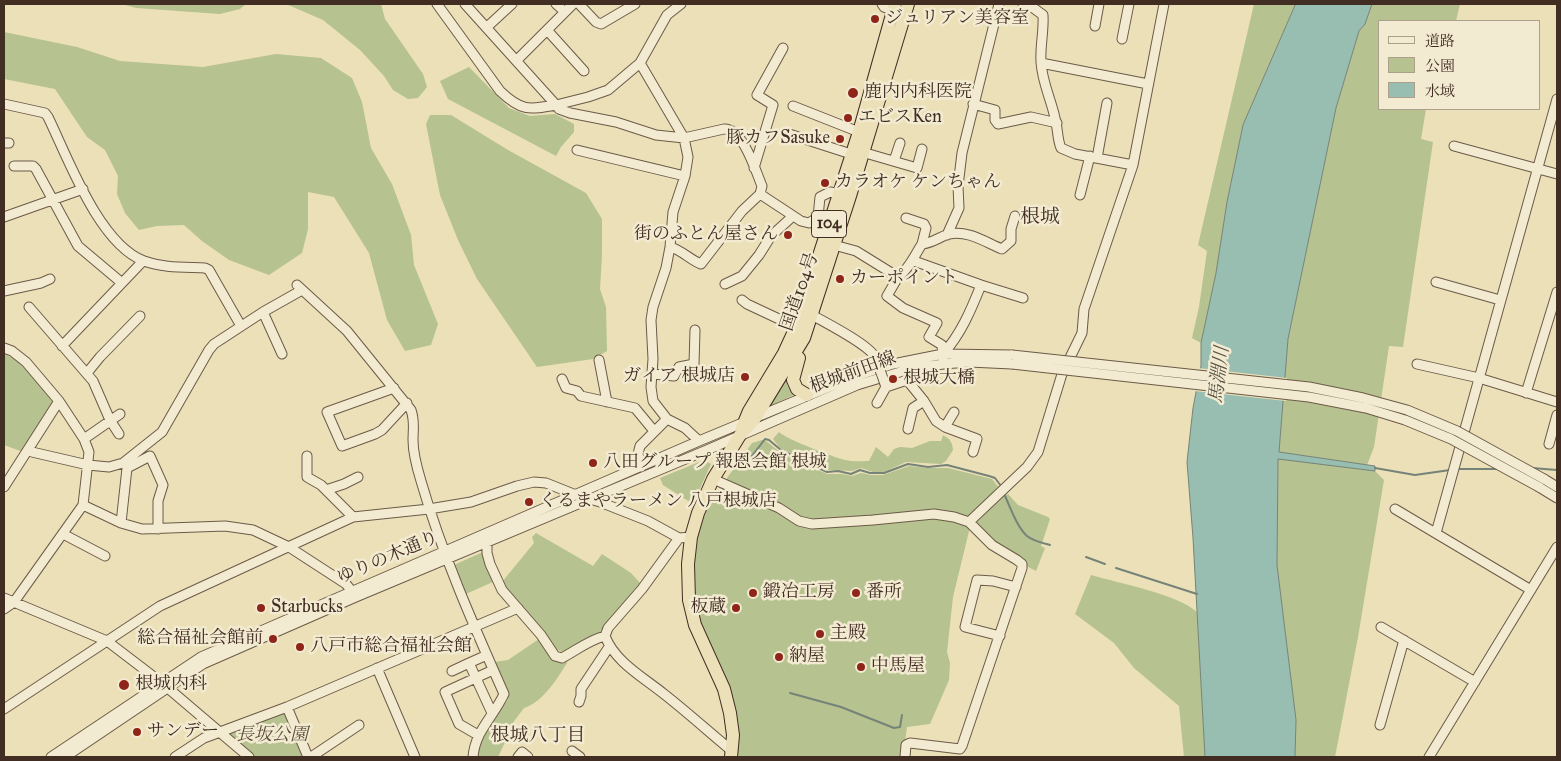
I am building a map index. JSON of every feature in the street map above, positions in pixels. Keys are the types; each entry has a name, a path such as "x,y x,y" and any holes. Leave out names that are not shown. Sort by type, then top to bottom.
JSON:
{"highway":[{"name":"国道104号","path":"857,153 859,132 900,8"},
{"name":"国道104号","path":"746,426 750,411 778,366 796,327 844,194 900,8"},
{"name":"国道104号","path":"732,754 733,735 724,689 695,625 689,600 685,538 713,479 804,338 834,244 844,194"},
{"path":"804,338 793,380 797,390 807,396"}],"street":[{"path":"465,4 559,109 616,122 656,135 684,138 730,129 734,131 747,150 762,186 760,194 742,211 701,264 693,261 677,249 670,247"},
{"path":"487,28 512,4"},
{"path":"556,4 565,12"},
{"path":"516,60 573,4"},
{"path":"579,4 596,22 601,24 635,4"},
{"path":"442,5 500,91 512,103 525,108 538,108 556,106 608,90 640,63 666,15 681,4"},
{"path":"882,4 884,7 900,8"},
{"path":"947,235 959,208 958,186 962,153 999,4"},
{"path":"1095,26 1099,4"},
{"path":"1122,39 1129,4"},
{"path":"969,522 1027,467 1038,452 1062,374 1082,333 1084,309 1133,165 1164,4"},
{"path":"1029,5 1043,15 1041,64 1043,78 1059,132 1058,140 1061,148 1067,152 1133,165"},
{"path":"547,30 584,71"},
{"path":"754,168 773,105 757,95 783,48"},
{"path":"640,63 684,138 688,157 686,176 673,212 666,268 653,306 651,320 651,387 653,402 667,419 685,428 700,441"},
{"path":"1041,64 1148,84"},
{"path":"1436,533 1557,99"},
{"path":"1080,195 1093,157 1107,103"},
{"path":"4,104 45,113 97,216 117,243 143,261 164,266 205,268 209,270 241,326"},
{"path":"973,104 995,110 995,120 998,124 1031,118 1056,123"},
{"path":"793,106 859,132"},
{"path":"786,133 917,168 922,149"},
{"path":"894,161 900,143"},
{"path":"1454,146 1557,174"},
{"path":"577,150 686,176"},
{"path":"14,166 34,166 54,201 72,239 122,284"},
{"path":"4,217 54,201 83,189"},
{"path":"760,194 801,221 809,223 818,217 820,198 830,192 844,194"},
{"path":"725,284 742,276 771,236 793,216"},
{"path":"922,244 932,243 947,235 965,234 1002,250 1011,240 1011,229 1015,216"},
{"path":"906,218 924,224 926,228 922,244 916,253 914,261 898,277 887,296 904,308 937,322 929,337 942,344 943,364"},
{"path":"834,244 856,252 898,277"},
{"path":"62,346 143,261"},
{"path":"914,261 1023,298"},
{"path":"4,291 41,283 50,279"},
{"path":"1436,282 1500,300"},
{"path":"943,354 966,320 981,285"},
{"path":"32,452 88,465 109,467 123,463 162,432 214,344 299,287 347,331 411,410 415,425 413,439 416,466 429,509 445,555 504,694 478,735 473,747 473,757"},
{"path":"1526,393 1557,292"},
{"path":"742,300 796,327"},
{"path":"29,307 87,373 119,434"},
{"path":"263,312 282,354"},
{"path":"812,314 874,354 885,386 877,403"},
{"path":"87,373 140,316"},
{"path":"652,374 674,376 680,367 694,364 695,330"},
{"path":"4,348 12,351 26,362 59,401 84,439 89,452 83,505 14,602 4,609"},
{"name":"根城前田線","path":"746,426 807,396 853,377 893,364 943,354 1012,359"},
{"path":"1012,359 1309,397 1366,408 1406,420 1451,439 1541,483 1557,487"},
{"name":"根城前田線","path":"746,426 857,385 910,369 943,364 1012,359"},
{"path":"599,360 607,402"},
{"path":"1417,364 1479,378 1557,402"},
{"path":"562,379 566,388 577,392 581,396 635,408 654,431"},
{"path":"885,386 906,380 924,401 936,421 945,427 977,439 973,452"},
{"path":"394,388 327,412 342,446 382,430 407,403"},
{"path":"4,487 59,401"},
{"path":"908,429 913,408 924,401"},
{"path":"945,427 954,412"},
{"path":"84,439 120,414"},
{"path":"1549,444 1557,415"},
{"path":"641,467 638,454 640,446 667,419"},
{"name":"ゆりの木通り","path":"65,757 201,657 355,594 700,441 746,426"},
{"name":"ゆりの木通り","path":"445,555 487,542 590,498 746,426"},
{"path":"121,523 127,468 150,456 163,485 158,501 158,529"},
{"path":"307,456 307,477 321,485 353,517"},
{"path":"326,490 344,484 358,476"},
{"path":"713,479 779,508 799,521 812,524 934,514 969,522 992,545 1022,564 1000,636 962,746 960,749 910,743 906,744 905,757"},
{"path":"4,709 160,606 353,517 429,509 470,502 534,482 546,483 576,495 590,498 685,538 608,628 605,636 609,647 626,664 665,694 732,754"},
{"path":"1541,483 1557,498"},
{"path":"83,505 121,523 142,529 225,526 253,530 289,547 346,584 355,594"},
{"path":"1395,509 1531,590"},
{"path":"63,534 105,556"},
{"path":"487,542 487,553 495,577 502,590 556,656 562,658 592,639 605,636"},
{"path":"1429,757 1557,548"},
{"path":"1000,636 965,627 977,580 993,581 1016,587"},
{"path":"4,598 107,641 164,685 249,757"},
{"path":"175,757 204,738 287,707 518,608"},
{"path":"1381,627 1475,682"},
{"path":"1380,725 1404,640"},
{"path":"579,702 581,689 609,647"},
{"path":"452,671 487,655"},
{"path":"469,663 492,713"},
{"path":"377,668 415,757"},
{"path":"478,735 459,724 445,692 494,670"},
{"name":"ゆりの木通り","path":"51,757 164,685"},
{"path":"287,707 309,757 359,725"},
{"path":"518,757 522,752 528,757"}],"green space":[{"path":"122,4 246,4 240,9 220,14 136,8"},
{"path":"286,4 381,4 385,19 423,74 427,87 418,98 408,99 393,90 384,76 360,50 323,20"},
{"path":"1254,4 1296,4 1243,125 1201,343 1192,338 1199,307 1207,251 1198,245"},
{"path":"1372,4 1460,4 1456,20 1378,20 1378,110 1426,110 1421,139 1433,142 1403,347 1389,346 1374,447 1367,465 1279,452 1288,339 1336,108 1359,31 1365,24"},
{"path":"4,32 77,47 120,61 203,67 276,54 321,58 352,78 362,102 371,148 392,184 411,235 414,265 438,324 431,345 405,351 387,320 369,253 334,197 308,192 308,229 302,253 269,275 229,260 202,241 184,225 157,226 139,230 125,213 117,194 118,176 105,150 87,137 55,89 4,79"},
{"path":"469,67 509,108 530,116 555,114 574,124 574,132 556,156 448,99 440,81"},
{"path":"430,115 451,115 508,150 586,193 602,219 600,289 606,307 607,351 593,359 537,367 477,279 458,240 440,195 426,124"},
{"path":"4,354 19,361 55,403 23,452 4,445"},
{"path":"787,378 787,385 794,395 770,406 769,404"},
{"path":"779,432 810,448 851,461 869,461 876,447 888,457 894,449 900,447 912,448 930,441 941,441 943,435 949,439 953,450 946,461 941,464 906,462 884,472 873,472 861,468 852,471 828,470 780,448 773,439"},
{"path":"762,440 780,452 827,474 852,476 861,473 883,475 909,466 948,468 992,479 1000,489 968,518 888,516 803,520 727,481 727,478 752,443"},
{"path":"1278,458 1375,471 1384,480 1358,637 1335,757 1295,757 1296,720 1277,565"},
{"path":"704,460 711,464 693,504 663,485 660,478"},
{"path":"722,485 801,523 934,516 951,519 970,527 953,597 947,652 950,663 949,680 930,724 907,727 903,757 736,757 733,707 729,687 701,627 693,580 696,540 706,511"},
{"path":"1008,494 1018,505 1050,519 1041,546 1045,548 1036,571 1003,550 976,523 1002,496"},
{"path":"536,533 593,566 602,554 631,573 640,583 598,634 565,653 553,648 502,582 534,543 532,537"},
{"path":"483,552 495,581 466,594 454,565"},
{"path":"1091,575 1162,594 1197,612 1205,757 1184,757 1179,706 1134,668 1114,643 1075,614"},
{"path":"539,639 553,657 568,659 567,663 549,689 537,701 524,708 502,737 506,740 498,757 476,757 484,734 508,700 508,695 494,662 508,660"},
{"name":"長坂公園","path":"287,707 308,757 249,757 219,732"}],"water":[{"name":"馬淵川","path":"1296,4 1372,4 1365,24 1359,31 1336,108 1288,339 1279,452 1375,466 1375,471 1278,459 1277,565 1296,720 1295,757 1205,757 1187,462 1193,408 1201,366 1201,343 1243,125"}],"pier":[{"path":"1198,368 1287,378 1286,401 1194,391"}],"waterway":[{"path":"737,465 742,469 765,439 781,450 827,472 838,471 851,474 860,470 870,473 884,473 908,464 928,467 947,465 995,478 1001,486"},
{"path":"1375,468 1415,475 1450,470"},
{"path":"1532,468 1557,470"},
{"path":"1457,469 1498,469"},
{"path":"1005,496 1014,518 1023,532 1038,542 1050,545"},
{"path":"1086,557 1105,564"},
{"path":"1116,568 1197,594"},
{"path":"790,693 841,707 894,728 900,727 902,715"}],"place":[{"name":"ジュリアン美容室","path":"875,19"},
{"name":"鹿内内科医院","path":"853,93"},
{"name":"エビスKen","path":"848,118"},
{"name":"豚カフSasuke","path":"840,139"},
{"name":"カラオケ ケンちゃん","path":"825,183"},
{"name":"街のふとん屋さん","path":"788,235"},
{"name":"カーポイント","path":"840,279"},
{"name":"ガイア 根城店","path":"745,377"},
{"name":"根城大橋","path":"893,379"},
{"name":"八田グループ 報恩会館 根城","path":"593,463"},
{"name":"くるまやラーメン 八戸根城店","path":"529,502"},
{"name":"鍛冶工房","path":"753,593"},
{"name":"番所","path":"856,593"},
{"name":"Starbucks","path":"261,608"},
{"name":"板蔵","path":"736,608"},
{"name":"主殿","path":"820,634"},
{"name":"総合福祉会館前","path":"273,639"},
{"name":"八戸市総合福祉会館","path":"300,647"},
{"name":"納屋","path":"779,657"},
{"name":"中馬屋","path":"861,667"},
{"name":"根城内科","path":"124,685"},
{"name":"サンデー","path":"137,732"}],"district":[{"name":"根城","path":"1040,218"},
{"name":"根城八丁目","path":"538,736"}]}
